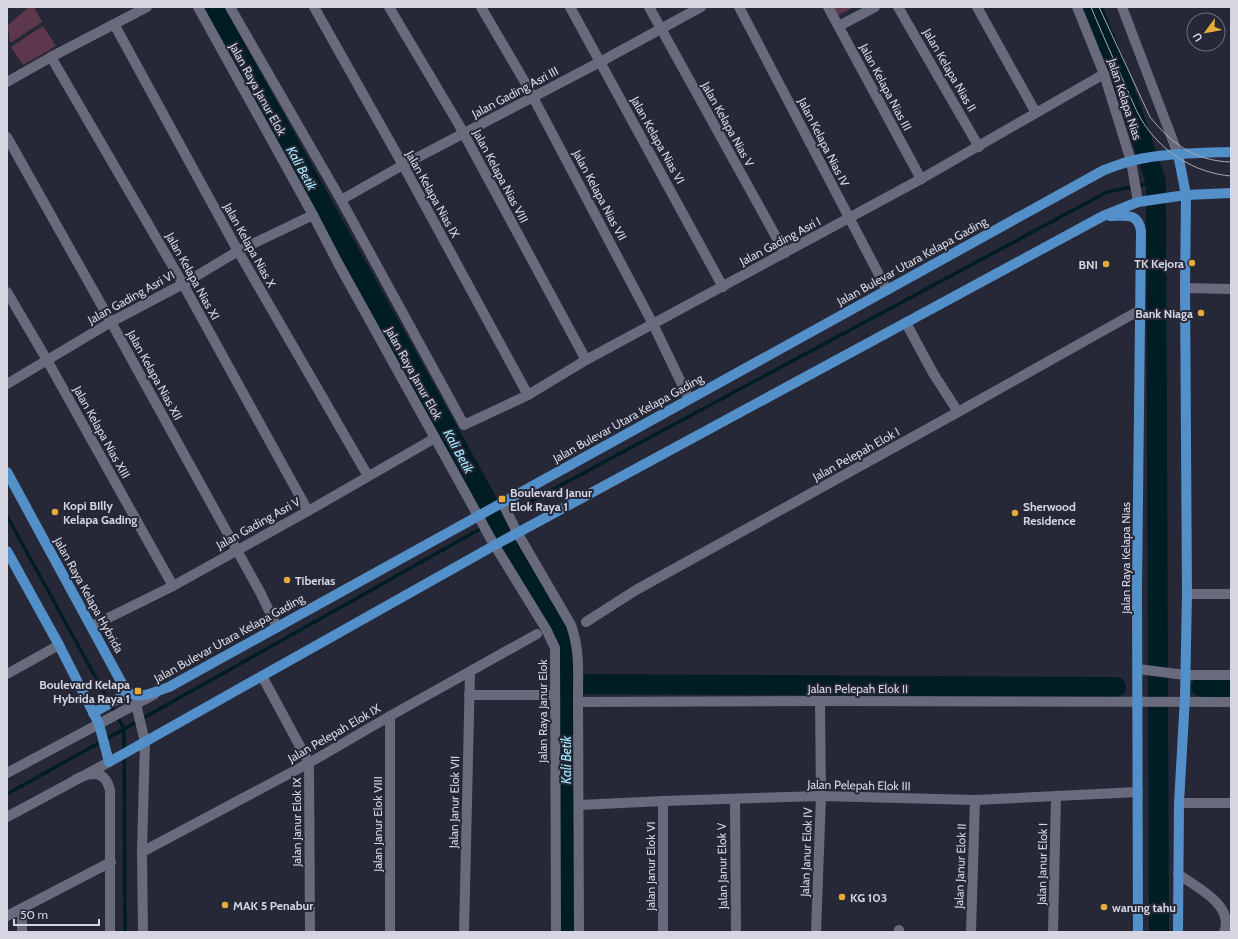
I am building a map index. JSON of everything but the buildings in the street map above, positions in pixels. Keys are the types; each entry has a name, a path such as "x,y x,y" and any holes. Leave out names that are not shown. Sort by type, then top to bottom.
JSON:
{"main road":[{"name":"Jalan Bulevar Utara Kelapa Gading","path":"169,686 501,505 689,399 1104,170 1134,160 1154,157 1178,154 1231,152"},
{"path":"1178,154 1186,196 1185,288 1187,594 1182,675 1178,932"},
{"path":"7,551 59,645 93,713 102,725 110,759 262,676 495,543 1137,198 1151,200 1231,193"},
{"name":"Jalan Raya Kelapa Nias","path":"1103,216 1133,217 1137,219 1141,231 1137,586 1140,672 1138,932"},
{"name":"Jalan Raya Kelapa Hybrida","path":"7,472 128,693"},
{"path":"93,713 128,693 139,696 169,686"}],"street":[{"path":"7,82 51,57 147,7"},
{"name":"Jalan Raya Janur Elok","path":"198,7 314,216 338,265 435,438 546,629 555,648 556,932"},
{"name":"Jalan Raya Janur Elok","path":"230,7 341,200 464,425"},
{"name":"Jalan Kelapa Nias IX","path":"314,7 403,165 528,395"},
{"name":"Jalan Kelapa Nias VIII","path":"389,7 464,134 586,360"},
{"name":"Jalan Kelapa Nias VII","path":"481,7 533,97 653,324 689,399"},
{"name":"Jalan Kelapa Nias VI","path":"570,7 723,287"},
{"name":"Jalan Kelapa Nias V","path":"649,7 785,253"},
{"name":"Jalan Gading Asri III","path":"341,200 403,165 600,62 701,7"},
{"name":"Jalan Kelapa Nias IV","path":"739,7 887,290"},
{"name":"Jalan Kelapa Nias III","path":"828,7 921,180"},
{"path":"839,26 875,7"},
{"name":"Jalan Kelapa Nias II","path":"898,7 980,147"},
{"path":"977,7 1036,113"},
{"name":"Jalan Kelapa Nias","path":"1077,7 1104,74 1134,160 1133,176 1137,198"},
{"path":"1122,7 1178,154"},
{"name":"Jalan Kelapa Nias X","path":"114,24 238,251 368,476"},
{"name":"Jalan Kelapa Nias XI","path":"51,57 183,284 308,511"},
{"name":"Jalan Gading Asri I","path":"464,425 528,395 586,360 921,180 1104,74"},
{"name":"Jalan Kelapa Nias XII","path":"7,137 237,550 268,607 277,627"},
{"name":"Jalan Gading Asri VI","path":"7,384 111,322 183,284 238,251 314,216"},
{"path":"1185,288 1231,289"},
{"name":"Jalan Kelapa Nias XIII","path":"7,292 47,360 172,586"},
{"name":"Jalan Pelepah Elok I","path":"586,622 636,590 1140,310"},
{"path":"906,323 933,372 958,412"},
{"name":"Jalan Gading Asri V","path":"92,626 172,586 308,511 435,438"},
{"path":"501,505 571,625 576,640 578,654 580,932"},
{"path":"1187,594 1231,594"},
{"name":"Jalan Pelepah Elok IX","path":"142,852 309,763 537,634"},
{"path":"7,674 59,645"},
{"name":"Jalan Janur Elok VII","path":"464,932 470,672"},
{"path":"1140,672 1182,675 1231,675"},
{"name":"Jalan Janur Elok IX","path":"262,676 309,763 310,932"},
{"name":"Jalan Bulevar Utara Kelapa Gading","path":"7,773 102,725 169,686"},
{"path":"469,695 555,695"},
{"name":"Jalan Pelepah Elok II","path":"578,700 1182,700 1203,703 1231,702"},
{"name":"Jalan Janur Elok IV","path":"816,932 821,796 820,701"},
{"path":"135,707 142,741 143,932"},
{"name":"Jalan Janur Elok VIII","path":"390,716 390,932"},
{"path":"7,817 110,759"},
{"path":"76,779 86,775 96,774 102,776 108,783 110,790 110,932"},
{"name":"Jalan Pelepah Elok III","path":"580,805 821,796 975,800 1138,792"},
{"name":"Jalan Janur Elok I","path":"1053,932 1056,797"},
{"name":"Jalan Janur Elok V","path":"735,799 736,932"},
{"name":"Jalan Janur Elok II","path":"972,932 975,800"},
{"name":"Jalan Janur Elok VI","path":"663,801 663,932"},
{"path":"1179,803 1231,803"},
{"path":"7,916 110,862"},
{"path":"1178,874 1214,899 1220,906 1225,913 1227,922 1224,932"},
{"path":"22,909 22,932"}],"shaded area":[{"path":"29,7 34,7 42,22 10,43 8,25"},
{"path":"832,7 854,7 837,16"},
{"path":"43,26 56,46 23,65 11,47"}],"waterway":[{"name":"Kali Betik","path":"213,7 562,636 566,660 566,932"},
{"path":"1092,7 1120,76 1156,182 1159,932"},
{"path":"7,794 496,520 1107,192 1156,182"},
{"path":"7,516 124,729 125,932"},
{"path":"566,684 1116,687"},
{"path":"1201,687 1231,687"}],"tram line":[{"path":"1091,7 1136,110 1149,131 1168,150 1191,165 1217,174 1231,176"},
{"path":"1099,7 1150,117 1158,127 1176,143 1195,154 1218,161 1231,162"}],"place":[{"name":"TK Kejora","path":"1192,263"},
{"name":"BNI","path":"1106,264"},
{"name":"Bank Niaga","path":"1201,313"},
{"name":"Boulevard Janur Elok Raya 1","path":"502,499"},
{"name":"Kopi BIlly Kelapa Gading","path":"55,512"},
{"name":"Sherwood Residence","path":"1015,513"},
{"name":"Tiberias","path":"287,580"},
{"name":"Boulevard Kelapa Hybrida Raya 1","path":"138,691"},
{"name":"KG 103","path":"842,897"},
{"name":"MAK 5 Penabur","path":"225,905"},
{"name":"warung tahu","path":"1104,907"}]}
